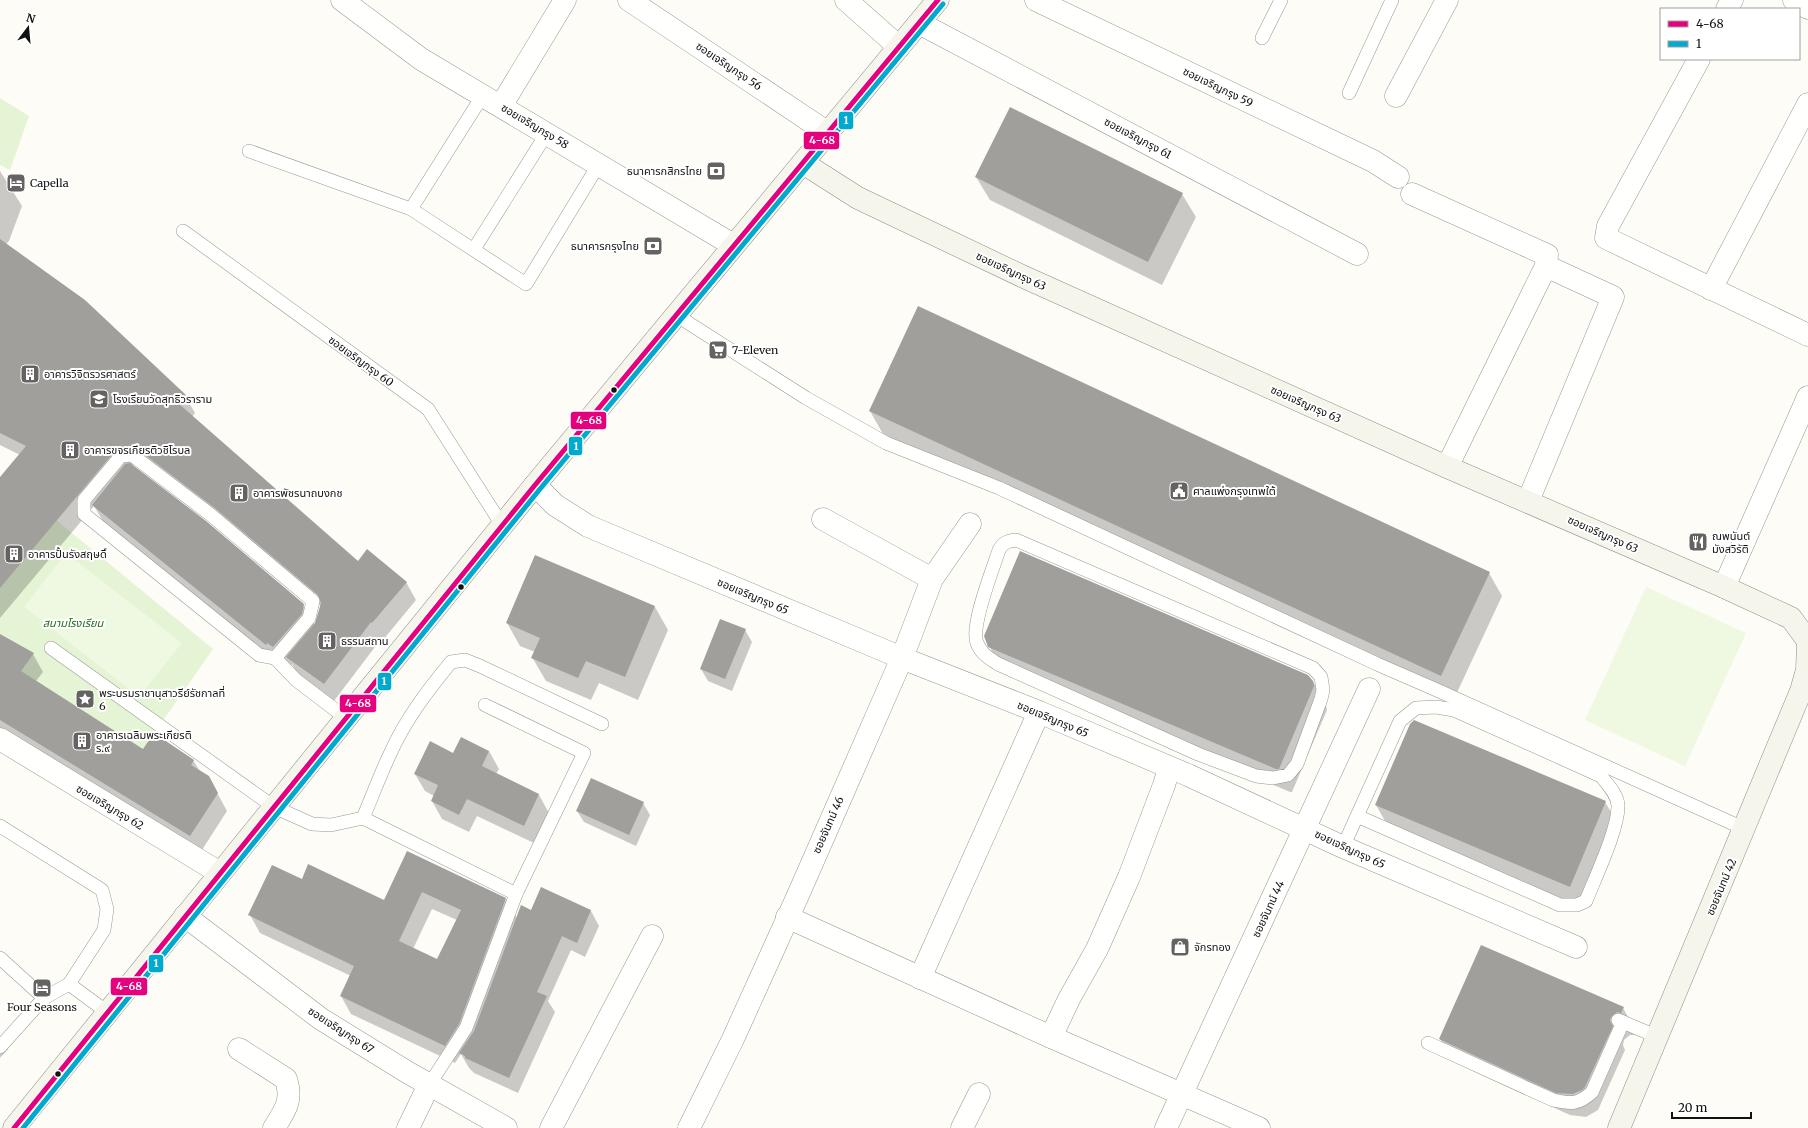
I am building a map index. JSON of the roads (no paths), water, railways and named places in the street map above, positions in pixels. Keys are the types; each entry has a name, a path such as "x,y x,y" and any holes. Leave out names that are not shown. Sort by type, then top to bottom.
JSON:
{"street":[{"name":"ซอยเจริญกรุง 58","path":"342,0 421,59 733,245"},
{"path":"501,106 566,0"},
{"name":"ซอยเจริญกรุง 56","path":"629,0 828,133"},
{"path":"846,0 899,47"},
{"path":"14,1128 535,485 938,0"},
{"name":"ซอยเจริญกรุง 59","path":"1036,0 1373,161 1398,177"},
{"path":"1396,96 1447,0"},
{"path":"1794,0 1808,8"},
{"name":"ซอยเจริญกรุง 61","path":"919,23 1357,254"},
{"path":"1698,60 1608,226 1606,238 1808,335"},
{"path":"1711,289 1808,104"},
{"name":"ซอยเจริญกรุง 63","path":"803,163 858,198 1024,278 1447,467 1724,587 1791,618 1808,642"},
{"path":"1412,194 1547,255 1546,266 1447,467"},
{"path":"1528,501 1613,296 1546,266"},
{"path":"1724,587 1808,397"},
{"name":"ซอยเจริญกรุง 65","path":"535,485 555,505 588,526 902,658 1039,712 1306,828 1343,847 1576,947"},
{"path":"823,520 932,578"},
{"name":"ซอยจันทน์ 46","path":"689,1128 733,1039 902,658 932,578 970,524"},
{"name":"ซอยจันทน์ 42","path":"1619,1128 1745,829 1801,691 1807,670 1808,642"},
{"name":"ซอยจันทน์ 44","path":"1166,1128 1180,1094 1306,828 1369,689"},
{"path":"920,978 1039,712"},
{"name":"ซอยเจริญกรุง 62","path":"0,740 220,873"},
{"path":"1051,1037 1069,999 1097,949 1129,877 1164,785 1178,772"},
{"name":"ซอยเจริญกรุง 67","path":"185,916 321,1019 430,1085 506,1128"},
{"path":"787,917 1051,1037 1259,1128"},
{"path":"551,1128 652,936"},
{"path":"240,1049 286,1079 289,1098 284,1112 274,1128"},
{"path":"408,1128 430,1085"},
{"path":"962,1128 978,1094"}],"lane":[{"path":"1262,38 1281,0"},
{"path":"1349,93 1392,0"},
{"path":"411,209 483,95"},
{"path":"474,249 547,134"},
{"path":"249,151 411,209 526,284 599,164"},
{"name":"ซอยเจริญกรุง 60","path":"183,231 428,409 502,526"},
{"path":"676,315 806,398 886,443 999,488 1377,664 1745,829"},
{"path":"275,658 308,618 314,601 211,515 132,455 121,456 84,500 84,514 259,655 275,658 296,680 346,718"},
{"path":"1016,540 1313,668 1321,677 1323,690 1321,699 1297,764 1288,775 1273,778 1256,776 1198,754 998,664 984,655 976,642 976,626 1002,545 1008,541 1016,540"},
{"path":"51,648 274,807 312,824 331,825 363,818 516,894"},
{"path":"363,818 391,752 434,682 450,662 465,660 480,666 602,724"},
{"path":"430,1085 466,1028 516,894 584,753 485,705"},
{"path":"1343,847 1357,816 1400,721 1416,708 1436,707 1454,710 1601,776 1614,792 1618,805 1615,826 1586,901 1577,905 1560,905 1357,816"},
{"path":"1178,772 1198,754"},
{"path":"0,826 102,890 107,909 104,930 69,984 44,998 0,1047"},
{"path":"0,958 44,998"},
{"path":"69,984 107,1012"},
{"path":"1428,1043 1554,1100 1570,1104 1582,1101 1592,1092 1621,1021 1658,1037"}],"place":[{"name":"ธนาคารกสิกรไทย","path":"716,171"},
{"name":"Capella","path":"16,183"},
{"name":"ธนาคารกรุงไทย","path":"653,246"},
{"name":"7-Eleven","path":"718,350"},
{"name":"อาคารวิจิตรวรศาสตร์","path":"30,374"},
{"name":"โรงเรียนวัดสุทธิวราราม","path":"99,399"},
{"name":"อาคารขจรเกียรติวชิโรบล","path":"70,450"},
{"name":"ศาลแพ่งกรุงเทพใต้","path":"1179,491"},
{"name":"อาคารพัชรนาถบงกช","path":"239,493"},
{"name":"ณพนันต์ มังสวิรัติ","path":"1698,542"},
{"name":"อาคารปั้นรังสฤษดิ์","path":"14,554"},
{"name":"ธรรมสถาน","path":"327,641"},
{"name":"พระบรมราชานุสาวรีย์รัชกาลที่ 6","path":"85,699"},
{"name":"อาคารเฉลิมพระเกียรติ ร.๙","path":"82,741"},
{"name":"จักรทอง","path":"1180,947"},
{"name":"Four Seasons","path":"42,988"}],"park label":[{"name":"สนามโรงเรียน","path":"73,623"}]}
